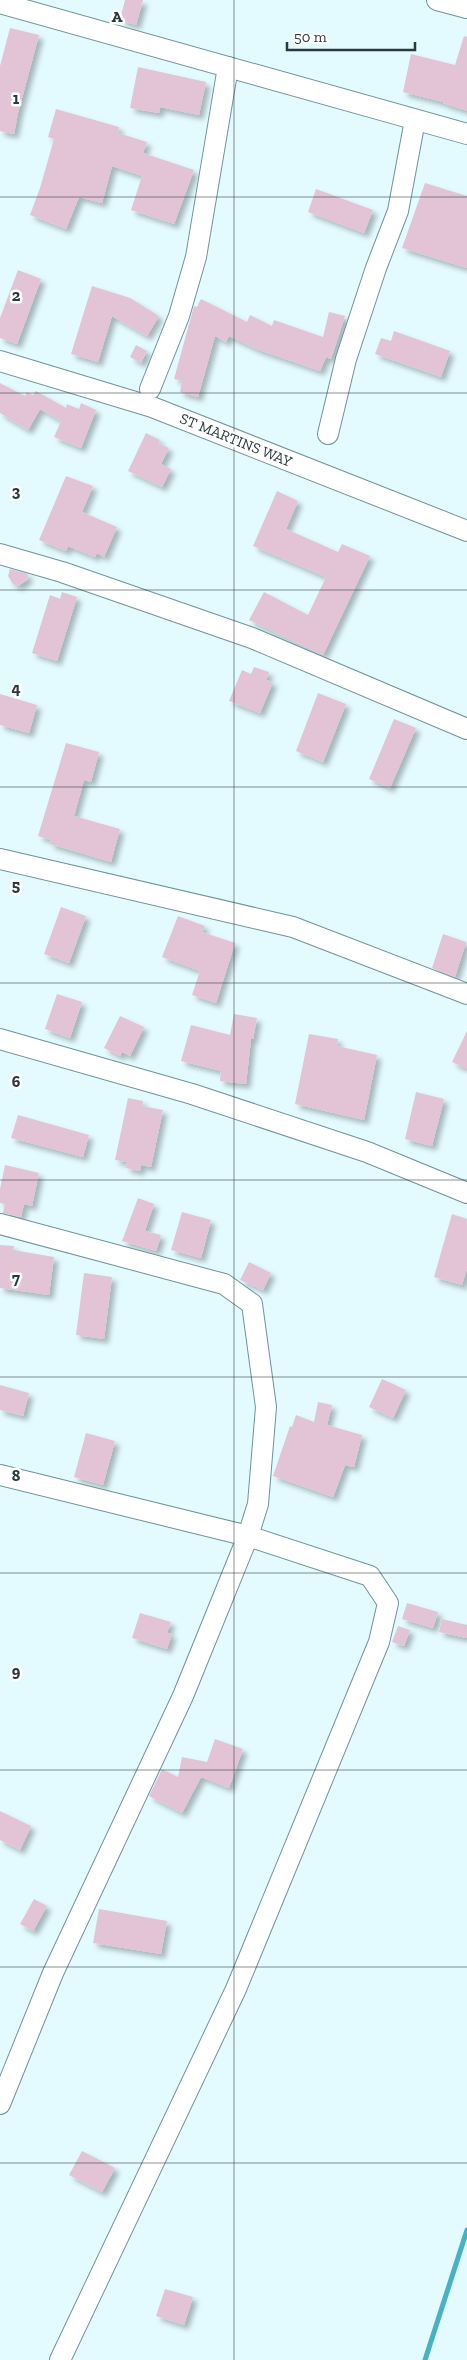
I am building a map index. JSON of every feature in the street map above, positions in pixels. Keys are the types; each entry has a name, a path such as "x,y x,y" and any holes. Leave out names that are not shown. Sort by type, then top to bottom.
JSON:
{"street":[{"path":"437,0 467,8"},
{"path":"0,3 467,134"},
{"path":"150,389 179,316 196,257 228,67"},
{"path":"328,434 346,359 376,268 398,211 415,120"},
{"name":"ST MARTINS WAY","path":"0,361 152,407 467,531"},
{"path":"0,554 62,572 252,638 467,729"},
{"path":"0,859 293,927 467,994"},
{"path":"0,1038 192,1094 340,1143 467,1194"},
{"path":"0,1224 224,1284 252,1304 266,1408 258,1504 248,1536 183,1696 54,1973 0,2104"},
{"path":"0,1475 248,1536 370,1576 388,1603 379,1642 236,1988 60,2360"}],"building":[{"path":"125,0 143,0 136,25 120,20"},
{"path":"10,28 39,35 14,134 0,131 0,66"},
{"path":"464,36 467,37 467,111 443,102 403,92 411,54 455,65"},
{"path":"138,67 206,82 199,115 160,107 159,113 130,108"},
{"path":"56,109 119,127 118,133 147,142 143,153 194,170 174,224 131,210 142,176 112,166 102,203 79,197 66,229 30,215 54,139 48,137"},
{"path":"425,183 467,196 467,268 402,248"},
{"path":"316,189 373,210 364,233 308,212"},
{"path":"18,270 41,279 17,344 0,338 0,318"},
{"path":"92,286 130,298 159,316 147,336 112,316 98,362 71,354"},
{"path":"201,299 247,322 250,315 272,326 274,320 323,337 329,312 345,316 331,359 326,357 320,371 259,350 229,336 226,342 215,336 198,397 180,392 182,381 174,379 194,306 197,307"},
{"path":"394,331 450,351 441,377 375,354 381,338 391,341"},
{"path":"136,345 147,351 141,363 130,357"},
{"path":"0,383 25,396 27,392 33,395 36,391 66,408 67,404 79,409 81,403 96,410 81,448 54,437 61,421 40,409 28,430 0,413"},
{"path":"146,433 160,440 158,443 169,448 161,464 171,469 162,487 128,471"},
{"path":"66,476 93,486 82,512 117,527 104,557 97,553 95,557 68,546 66,551 39,540"},
{"path":"277,491 298,501 286,529 338,552 342,544 370,556 323,655 249,620 264,592 308,615 326,577 253,546"},
{"path":"10,569 28,574 27,580 18,586 13,584 8,576"},
{"path":"62,592 77,597 57,661 32,653 50,595 60,599"},
{"path":"254,667 269,672 266,680 273,682 260,713 229,701 242,670 251,674"},
{"path":"318,693 346,704 323,762 296,751"},
{"path":"0,694 37,705 29,733 0,725"},
{"path":"394,719 416,728 390,788 369,779"},
{"path":"66,743 99,752 91,782 84,780 74,816 120,829 111,862 50,844 51,840 38,836"},
{"path":"61,907 86,916 69,963 44,954"},
{"path":"178,916 205,926 202,932 235,943 216,1003 192,995 200,971 162,957"},
{"path":"443,934 466,942 455,977 432,968"},
{"path":"57,994 82,1002 70,1038 45,1029"},
{"path":"234,1014 257,1018 253,1039 251,1039 246,1084 220,1081 221,1071 181,1061 191,1025 230,1035"},
{"path":"120,1016 144,1027 130,1056 122,1052 120,1056 104,1048"},
{"path":"467,1031 467,1069 452,1062"},
{"path":"309,1034 338,1039 337,1046 377,1055 364,1120 295,1104"},
{"path":"416,1092 444,1099 432,1146 405,1139"},
{"path":"128,1098 143,1101 142,1106 163,1110 151,1167 141,1165 140,1171 126,1168 127,1162 115,1160"},
{"path":"18,1115 89,1135 83,1157 11,1138"},
{"path":"5,1165 39,1173 32,1206 24,1204 21,1217 3,1213 5,1204 0,1203 0,1189"},
{"path":"138,1198 154,1204 145,1231 161,1235 156,1251 122,1241"},
{"path":"182,1212 211,1220 201,1258 171,1250"},
{"path":"452,1214 467,1219 467,1268 462,1285 434,1277"},
{"path":"0,1245 14,1246 13,1250 54,1257 49,1295 0,1288"},
{"path":"249,1262 271,1273 263,1290 240,1280"},
{"path":"84,1273 112,1277 104,1339 76,1335"},
{"path":"382,1379 406,1390 393,1418 369,1407"},
{"path":"0,1385 29,1393 23,1416 0,1410"},
{"path":"318,1402 332,1405 327,1425 362,1435 354,1467 345,1465 333,1497 273,1476 290,1426 292,1427 296,1415 314,1422"},
{"path":"86,1433 115,1441 103,1485 74,1477"},
{"path":"407,1603 438,1612 433,1628 402,1619"},
{"path":"140,1613 171,1622 167,1633 172,1634 167,1649 132,1638"},
{"path":"442,1619 467,1625 467,1638 439,1632"},
{"path":"398,1626 410,1630 404,1646 392,1642"},
{"path":"215,1739 243,1749 229,1788 201,1777 182,1813 149,1796 162,1769 178,1777 182,1757 207,1762"},
{"path":"0,1811 31,1826 20,1850 0,1840"},
{"path":"34,1899 47,1906 33,1931 20,1924"},
{"path":"99,1909 167,1921 161,1954 93,1943"},
{"path":"82,2151 115,2168 102,2192 69,2175"},
{"path":"165,2289 193,2297 184,2325 156,2316"}],"waterway":[{"path":"425,2360 467,2230"}]}
